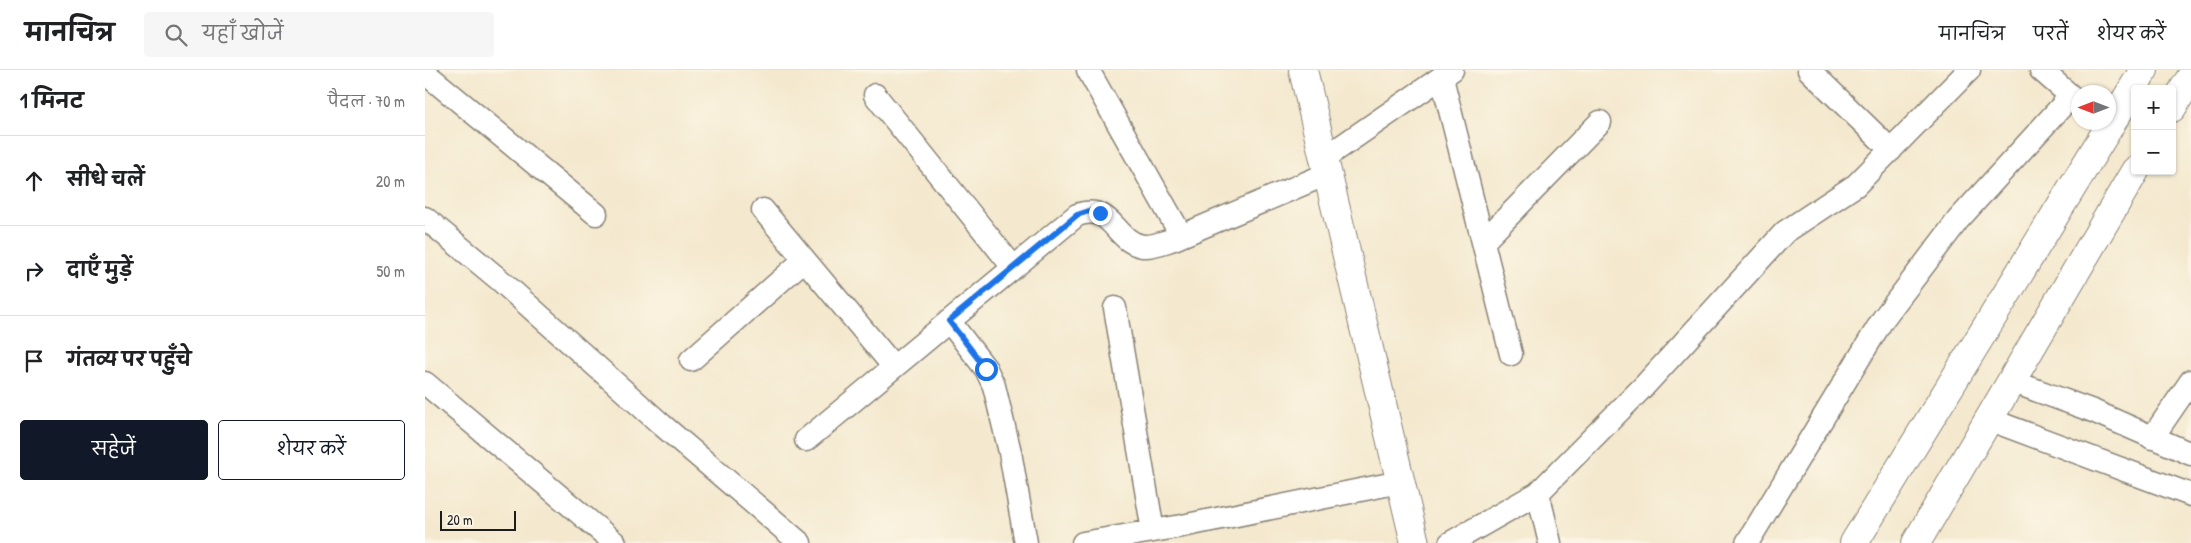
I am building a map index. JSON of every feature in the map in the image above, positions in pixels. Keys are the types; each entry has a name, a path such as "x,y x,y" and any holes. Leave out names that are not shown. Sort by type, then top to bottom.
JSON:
{"street":[{"path":"1087,70 1181,236"},
{"path":"1303,70 1415,543"},
{"path":"1809,70 1891,150"},
{"path":"1449,543 1538,493 1646,384 1785,232 1856,185 1969,70"},
{"path":"2041,70 2071,96"},
{"path":"2116,107 2139,72"},
{"path":"425,73 596,214"},
{"path":"806,440 1077,215 1089,211 1100,213 1128,239 1141,246 1152,246 1181,236 1325,166 1448,74 1483,242 1511,354"},
{"path":"2176,101 2191,77"},
{"path":"875,95 1013,267"},
{"path":"1747,543 1883,319 1958,220 2071,104"},
{"path":"1483,242 1600,122"},
{"path":"1854,543 2102,130"},
{"path":"1916,543 2133,175"},
{"path":"763,210 894,367"},
{"path":"425,218 501,281 662,425 800,543"},
{"path":"691,360 804,260"},
{"path":"1115,308 1153,531"},
{"path":"949,321 986,369 995,386 1010,452 1026,543"},
{"path":"2011,381 2093,411 2191,454"},
{"path":"2152,438 2191,381"},
{"path":"425,384 615,543"},
{"path":"1988,419 2191,495"},
{"path":"1083,543 1153,531 1184,534 1400,482"},
{"path":"1538,493 1551,543"}],"route":[{"path":"986,369 949,321 1077,215 1089,211 1100,213"}]}
